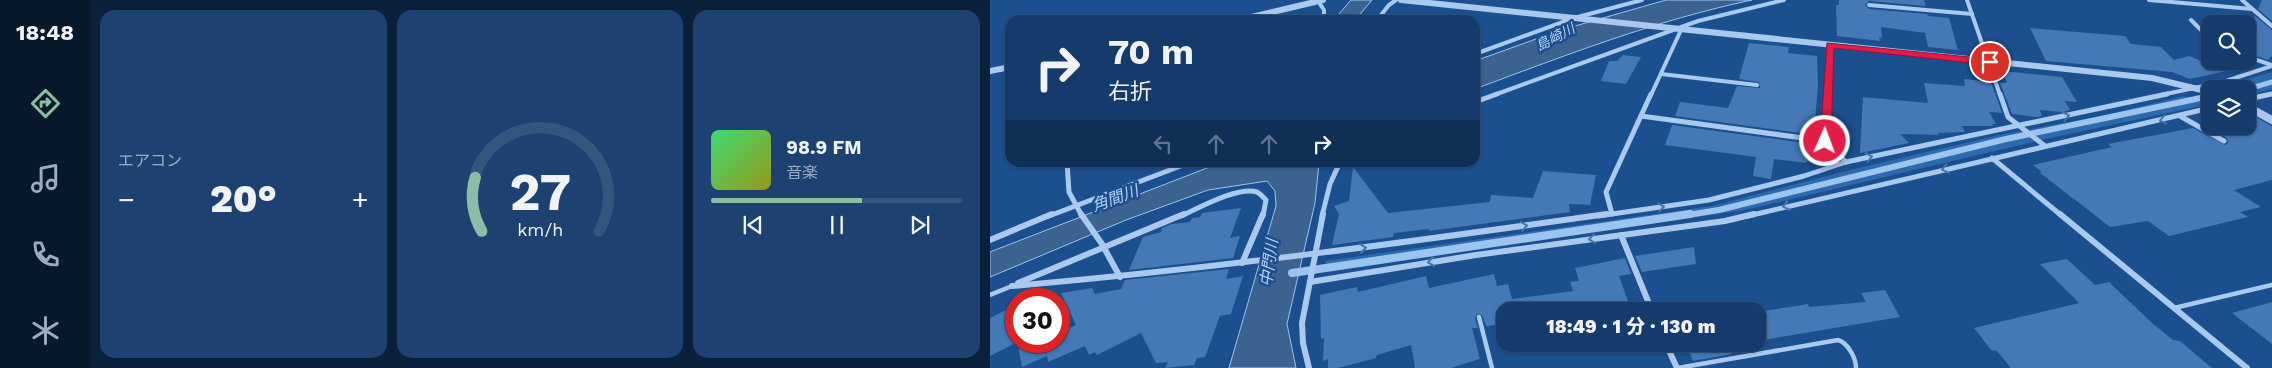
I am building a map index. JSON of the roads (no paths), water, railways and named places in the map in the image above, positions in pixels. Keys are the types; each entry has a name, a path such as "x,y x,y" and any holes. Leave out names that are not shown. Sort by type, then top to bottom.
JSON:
{"street":[{"path":"1381,15 1396,0"},
{"path":"1401,0 2152,78 2201,89"},
{"path":"1480,52 1574,18 1642,0"},
{"path":"1480,100 1677,30 1760,3 1784,0"},
{"path":"1967,0 2008,117 2045,146"},
{"path":"2149,0 2252,9"},
{"path":"2242,0 2272,26"},
{"path":"1260,15 1321,1 1324,15"},
{"path":"1869,5 1972,14"},
{"path":"2191,20 2201,30"},
{"path":"1612,214 1606,192 1661,74 1677,30"},
{"path":"1825,141 1830,45"},
{"path":"2256,60 2272,66"},
{"path":"1012,286 1315,255 1709,200 1754,190 1846,162 2198,88 2250,75 2272,66"},
{"path":"990,71 1005,69"},
{"path":"1661,74 1758,85"},
{"path":"2256,97 2272,94"},
{"path":"1310,282 1476,255 1725,221 2201,110"},
{"path":"2256,112 2272,120"},
{"path":"1641,116 1825,141 1846,162"},
{"path":"2180,116 2224,141"},
{"path":"1992,158 2247,368"},
{"path":"1067,167 1069,192 1103,245 1120,276"},
{"path":"990,240 1179,167"},
{"path":"1309,368 1302,343 1302,323 1317,237 1330,184 1338,167"},
{"path":"1012,286 1103,245 1228,196 1251,192 1260,193 1266,200 1265,210 1242,263"},
{"path":"1621,235 1648,302"},
{"path":"1670,352 1678,368"}],"lane":[{"path":"2174,308 2272,285"},
{"path":"990,294 1012,286"},
{"path":"1479,317 1492,368"},
{"path":"1678,368 1838,340 1844,342 1856,361 1856,368"}],"water":[{"path":"1351,0 1372,0 1360,15 1339,14"},
{"name":"島崎川","path":"1666,0 1752,0 1647,28 1480,87 1480,59 1561,30"},
{"name":"中門川","path":"1210,167 1319,167 1315,203 1287,324 1296,368 1229,368 1276,206 1275,191 1267,181 1208,190 1126,220 990,277 990,252"}],"waterway":[{"path":"2256,87 2272,82"},
{"path":"1681,216 1719,210 2006,139 2201,98"},
{"path":"1292,273 1690,214"}],"water label":[{"name":"角間川","path":"1115,198"}]}
